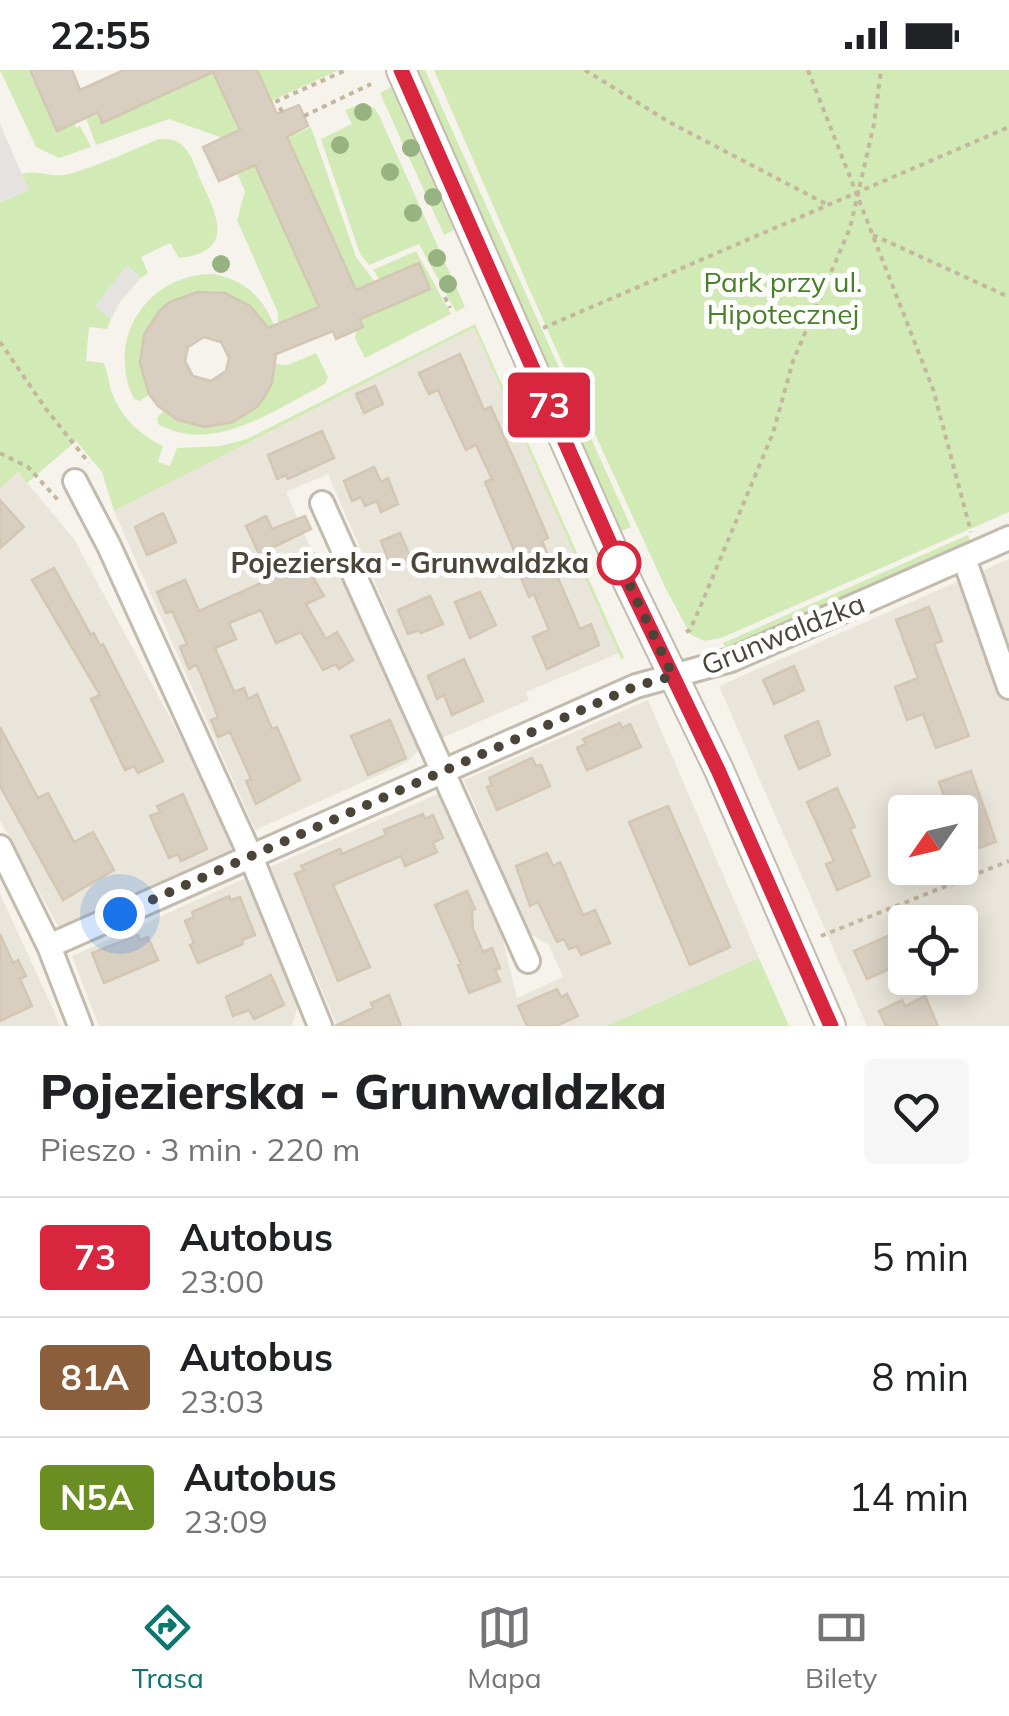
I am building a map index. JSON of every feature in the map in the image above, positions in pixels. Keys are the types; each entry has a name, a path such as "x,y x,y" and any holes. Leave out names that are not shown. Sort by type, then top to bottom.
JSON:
{"street":[{"path":"401,70 619,564 718,770 830,1026"},
{"path":"74,481 109,546 250,856 320,1026"},
{"path":"322,503 528,961"},
{"name":"Grunwaldzka","path":"49,946 636,686 731,660 1009,538"},
{"path":"964,558 1009,687"},
{"path":"0,848 49,946 80,1026"}],"path":[{"path":"282,112 278,101 346,70"},
{"path":"586,70 670,122 828,205"},
{"path":"808,70 933,389 971,531"},
{"path":"686,632 773,433 794,361 850,228 874,124 880,70"},
{"path":"304,116 371,84"},
{"path":"543,328 1009,127"},
{"path":"872,234 1009,296"},
{"path":"444,298 450,308"},
{"path":"0,342 73,444"},
{"path":"821,936 1009,861"}],"shaded area":[{"path":"0,124 29,190 0,202"},
{"path":"126,266 141,278 111,319 95,306"},
{"path":"474,328 619,653 526,692 529,700 442,738 328,474 286,492 312,551 335,559 418,750 408,762 255,830 114,511"},
{"path":"18,472 74,539 198,770 237,855 66,929 58,926 0,820 0,489"},
{"path":"1009,559 1009,1026 867,1026 719,686"},
{"path":"648,700 759,958 606,1026 337,1026 270,867 440,793 500,928 517,998 563,977 549,945 529,933 464,780"},
{"path":"246,878 299,1002 292,1026 99,1026 72,956"},
{"path":"0,894 54,1011 60,1026 0,1026"}],"green space":[{"path":"0,70 28,70 57,130 74,123 76,128 80,126 91,147 59,158 36,147"},
{"path":"191,70 213,70 240,130 222,141 169,119 96,145 86,118 98,112 102,122 195,81"},
{"path":"257,70 339,70 271,101"},
{"path":"417,70 425,70 631,527 622,531"},
{"name":"Park przy ul. Hipotecznej","path":"434,70 1009,70 1009,512 721,638 704,641 690,634 546,327"},
{"path":"391,87 454,230 444,235 380,93"},
{"path":"363,103 379,115 465,307 456,312 419,244 369,265 360,254 321,139 352,124 345,110"},
{"path":"311,127 356,257 375,282 356,290 288,138"},
{"path":"159,139 179,143 191,157 213,207 215,240 197,254 179,258 170,243 141,257 148,273 141,278 127,266 95,306 111,319 107,329 89,327 86,361 104,363 110,387 124,414 145,436 163,446 158,462 170,466 177,448 220,446 247,439 475,324 624,658 621,659 474,328 114,511 102,472 76,441 27,483 18,472 0,489 0,202 29,190 22,174 69,174"},
{"path":"255,165 319,307 278,324 278,313 237,220 245,191 236,171"},
{"path":"416,251 451,314 365,358 355,338 380,280 373,270"},
{"path":"212,274 250,290 274,325 268,328 247,305 224,293 199,292 177,300 158,315 146,336 142,363 150,394 140,401 134,399 126,376 125,354 138,314 168,286 189,277"},
{"path":"316,353 328,377 325,384 266,416 222,432 201,435 158,424 157,418 164,411 200,425 235,421 261,400 271,384 276,364 288,365"},
{"path":"968,535 971,544 727,651 723,643"},
{"path":"759,958 789,1026 606,1026"}],"building":[{"path":"30,70 72,70 80,90 124,70 257,70 277,114 299,105 304,116 308,126 287,137 356,290 419,263 430,289 360,319 363,327 336,339 333,331 276,354 272,383 265,396 257,407 233,422 205,427 178,420 149,394 140,363 144,335 159,311 170,302 197,292 225,293 250,306 268,328 319,307 255,165 219,181 203,147 240,130 213,72 102,123 98,112 57,131","holes":["204,337 221,342 229,358 226,371 211,381 193,376 185,361 188,347"]},
{"path":"460,354 484,410 491,407 526,486 548,538 542,541 580,629 591,624 599,645 547,669 533,637 549,630 534,594 529,597 518,569 521,567 485,482 492,479 476,445 466,450 438,390 429,394 419,373"},
{"path":"375,386 383,404 364,413 356,394"},
{"path":"322,431 334,458 288,479 286,475 277,479 268,455"},
{"path":"374,467 381,482 388,478 398,504 381,512 377,501 365,506 361,497 352,501 344,481"},
{"path":"0,500 24,527 0,548"},
{"path":"163,513 176,542 147,555 135,527"},
{"path":"266,516 272,529 305,516 311,529 259,554 246,526"},
{"path":"400,533 412,561 392,570 381,541"},
{"path":"54,568 91,635 94,633 100,646 103,644 163,761 138,773 134,766 125,770 91,699 100,695 32,580"},
{"path":"308,569 324,596 306,604 326,639 337,632 353,660 339,669 336,664 323,670 301,632 276,643 261,610 229,623 236,639 215,648 234,692 244,688 248,699 257,694 272,729 277,727 300,780 256,804 246,781 251,779 230,732 218,737 211,720 218,717 200,672 196,665 189,669 180,647 187,644 172,611 166,613 157,592 185,580 199,611 281,574 288,578"},
{"path":"480,592 496,625 470,638 455,602"},
{"path":"430,596 443,624 408,634 398,610"},
{"path":"929,607 942,641 934,644 969,736 936,748 923,714 907,720 895,687 918,678 896,620"},
{"path":"464,659 483,701 452,715 444,695 437,699 428,676"},
{"path":"794,666 804,690 774,704 763,680"},
{"path":"390,720 406,758 368,775 351,736"},
{"path":"818,721 830,755 799,769 785,736"},
{"path":"620,723 622,728 630,724 641,747 587,770 577,748 586,744 583,739"},
{"path":"0,727 38,798 48,793 74,842 93,832 114,870 63,900 0,786"},
{"path":"532,758 536,766 541,765 550,786 497,810 487,787 492,785 489,778"},
{"path":"971,771 996,842 978,848 978,795 944,795 939,782"},
{"path":"837,788 855,827 850,829 870,876 837,890 826,864 834,861 807,802"},
{"path":"183,794 207,849 181,861 178,854 169,858 150,816 160,812 157,806"},
{"path":"668,806 730,947 690,965 629,822"},
{"path":"423,814 425,819 433,815 443,838 433,843 437,852 405,866 401,856 333,885 370,967 338,981 295,874 304,870 301,866 340,849 342,854"},
{"path":"547,853 553,866 560,862 583,915 595,910 610,943 581,955 577,946 569,949 564,939 557,942 538,902 530,906 516,866"},
{"path":"467,891 475,909 473,929 483,952 492,948 500,968 495,970 500,981 469,993 435,905"},
{"path":"229,896 231,900 240,897 255,935 198,963 185,921 194,917 192,912"},
{"path":"0,934 13,963 18,960 26,976 20,979 32,1006 0,1021"},
{"path":"138,935 140,940 148,937 158,960 104,983 92,953"},
{"path":"888,936 888,969 867,979 854,951"},
{"path":"271,975 284,1005 254,1019 249,1010 233,1016 226,997"},
{"path":"557,989 561,997 567,994 578,1016 556,1026 527,1026 518,1006"},
{"path":"389,995 401,1026 335,1026 373,1008 371,1003"},
{"path":"925,996 938,1026 886,1026 879,1011 902,1000 905,1006"}],"bus line":[{"name":"73","path":"401,70 619,564 718,770 831,1026"}],"place":[{"name":"Pojezierska - Grunwaldzka","path":"619,563"}],"route":[{"path":"120,914 636,686 673,676 619,563"}]}
